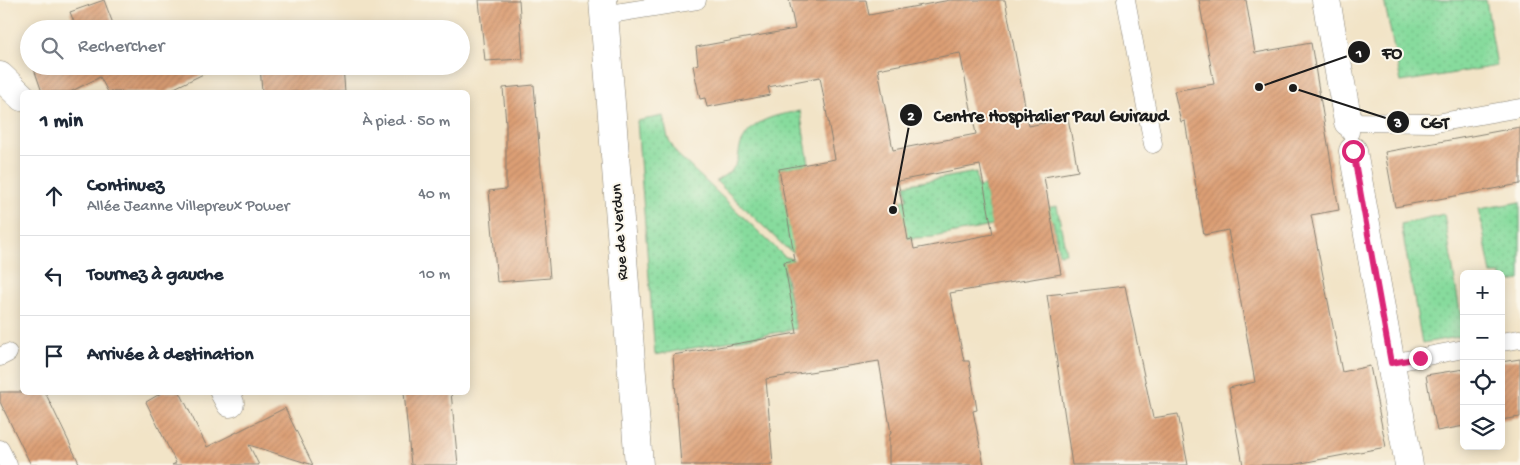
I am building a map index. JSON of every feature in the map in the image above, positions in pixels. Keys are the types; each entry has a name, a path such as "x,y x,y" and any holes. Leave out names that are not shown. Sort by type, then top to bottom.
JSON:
{"street":[{"path":"1326,0 1348,122"},
{"name":"Rue de Verdun","path":"604,8 639,465"},
{"path":"0,76 20,95"},
{"path":"1353,151 1409,465"}],"lane":[{"path":"604,8 697,0"},
{"path":"1126,0 1153,144"},
{"path":"1353,151 1348,122 1436,123 1520,108"},
{"path":"1505,341 1520,339"},
{"path":"1391,363 1460,350"},
{"path":"0,449 8,465"}],"green space":[{"path":"1384,0 1486,0 1497,66 1401,82"},
{"path":"800,111 809,164 779,169 797,254 786,248 716,181 735,166 741,144 751,129 766,120 782,114"},
{"path":"663,116 668,138 676,153 784,256 798,262 823,262 784,269 796,329 655,355 637,121"},
{"path":"976,172 978,187 984,186 992,226 933,237 877,240 902,203 901,201 907,199 905,185"},
{"path":"1520,202 1520,280 1505,282 1505,270 1490,270 1479,209"},
{"path":"1057,206 1066,253 1059,254 1053,221 1031,224 1028,211"},
{"path":"1444,214 1460,312 1460,337 1422,343 1401,224"}],"building":[{"path":"104,0 112,20 73,20 70,12"},
{"path":"479,0 519,0 523,59 485,61"},
{"path":"789,0 866,0 869,15 950,0 1005,0 1029,126 1068,118 1078,171 1044,177 1061,274 950,293 964,361 969,361 977,410 973,411 984,465 889,465 889,436 891,433 879,361 766,379 773,465 681,465 673,355 797,333 784,262 795,260 779,169 835,159 820,77 768,87 770,95 707,107 705,98 700,99 693,66 698,64 696,47 795,29","holes":["960,53 976,134 893,150 878,69","980,165 993,234 914,249 912,239 908,240 898,181"]},
{"path":"1199,0 1246,0 1255,53 1311,43 1339,210 1311,215 1342,372 1370,366 1386,447 1291,465 1243,465 1229,388 1255,382 1228,230 1204,235 1185,121 1181,122 1174,91 1214,84"},
{"path":"36,75 201,75 170,90 107,90 100,77 74,90 41,90"},
{"path":"261,75 344,75 345,90 262,90"},
{"path":"534,85 550,278 497,282 489,191 506,189 506,123 503,88"},
{"path":"1520,127 1520,184 1395,207 1385,152"},
{"path":"1125,286 1153,418 1178,414 1188,465 1072,465 1047,295"},
{"path":"1520,359 1520,417 1505,419 1505,405 1505,361"},
{"path":"1460,370 1460,427 1437,431 1426,375"},
{"path":"0,392 20,392 20,395 46,395 80,465 31,465 0,402"},
{"path":"158,395 181,395 207,447 285,408 313,465 249,445 259,465 172,465 176,463 146,402"},
{"path":"404,395 451,395 458,465 411,465"}],"place":[{"name":"FO","path":"1259,87"},
{"name":"CGT","path":"1293,88"},
{"name":"Centre Hospitalier Paul Guiraud","path":"893,210"}],"route":[{"path":"1353,151 1391,363 1420,358"}]}
